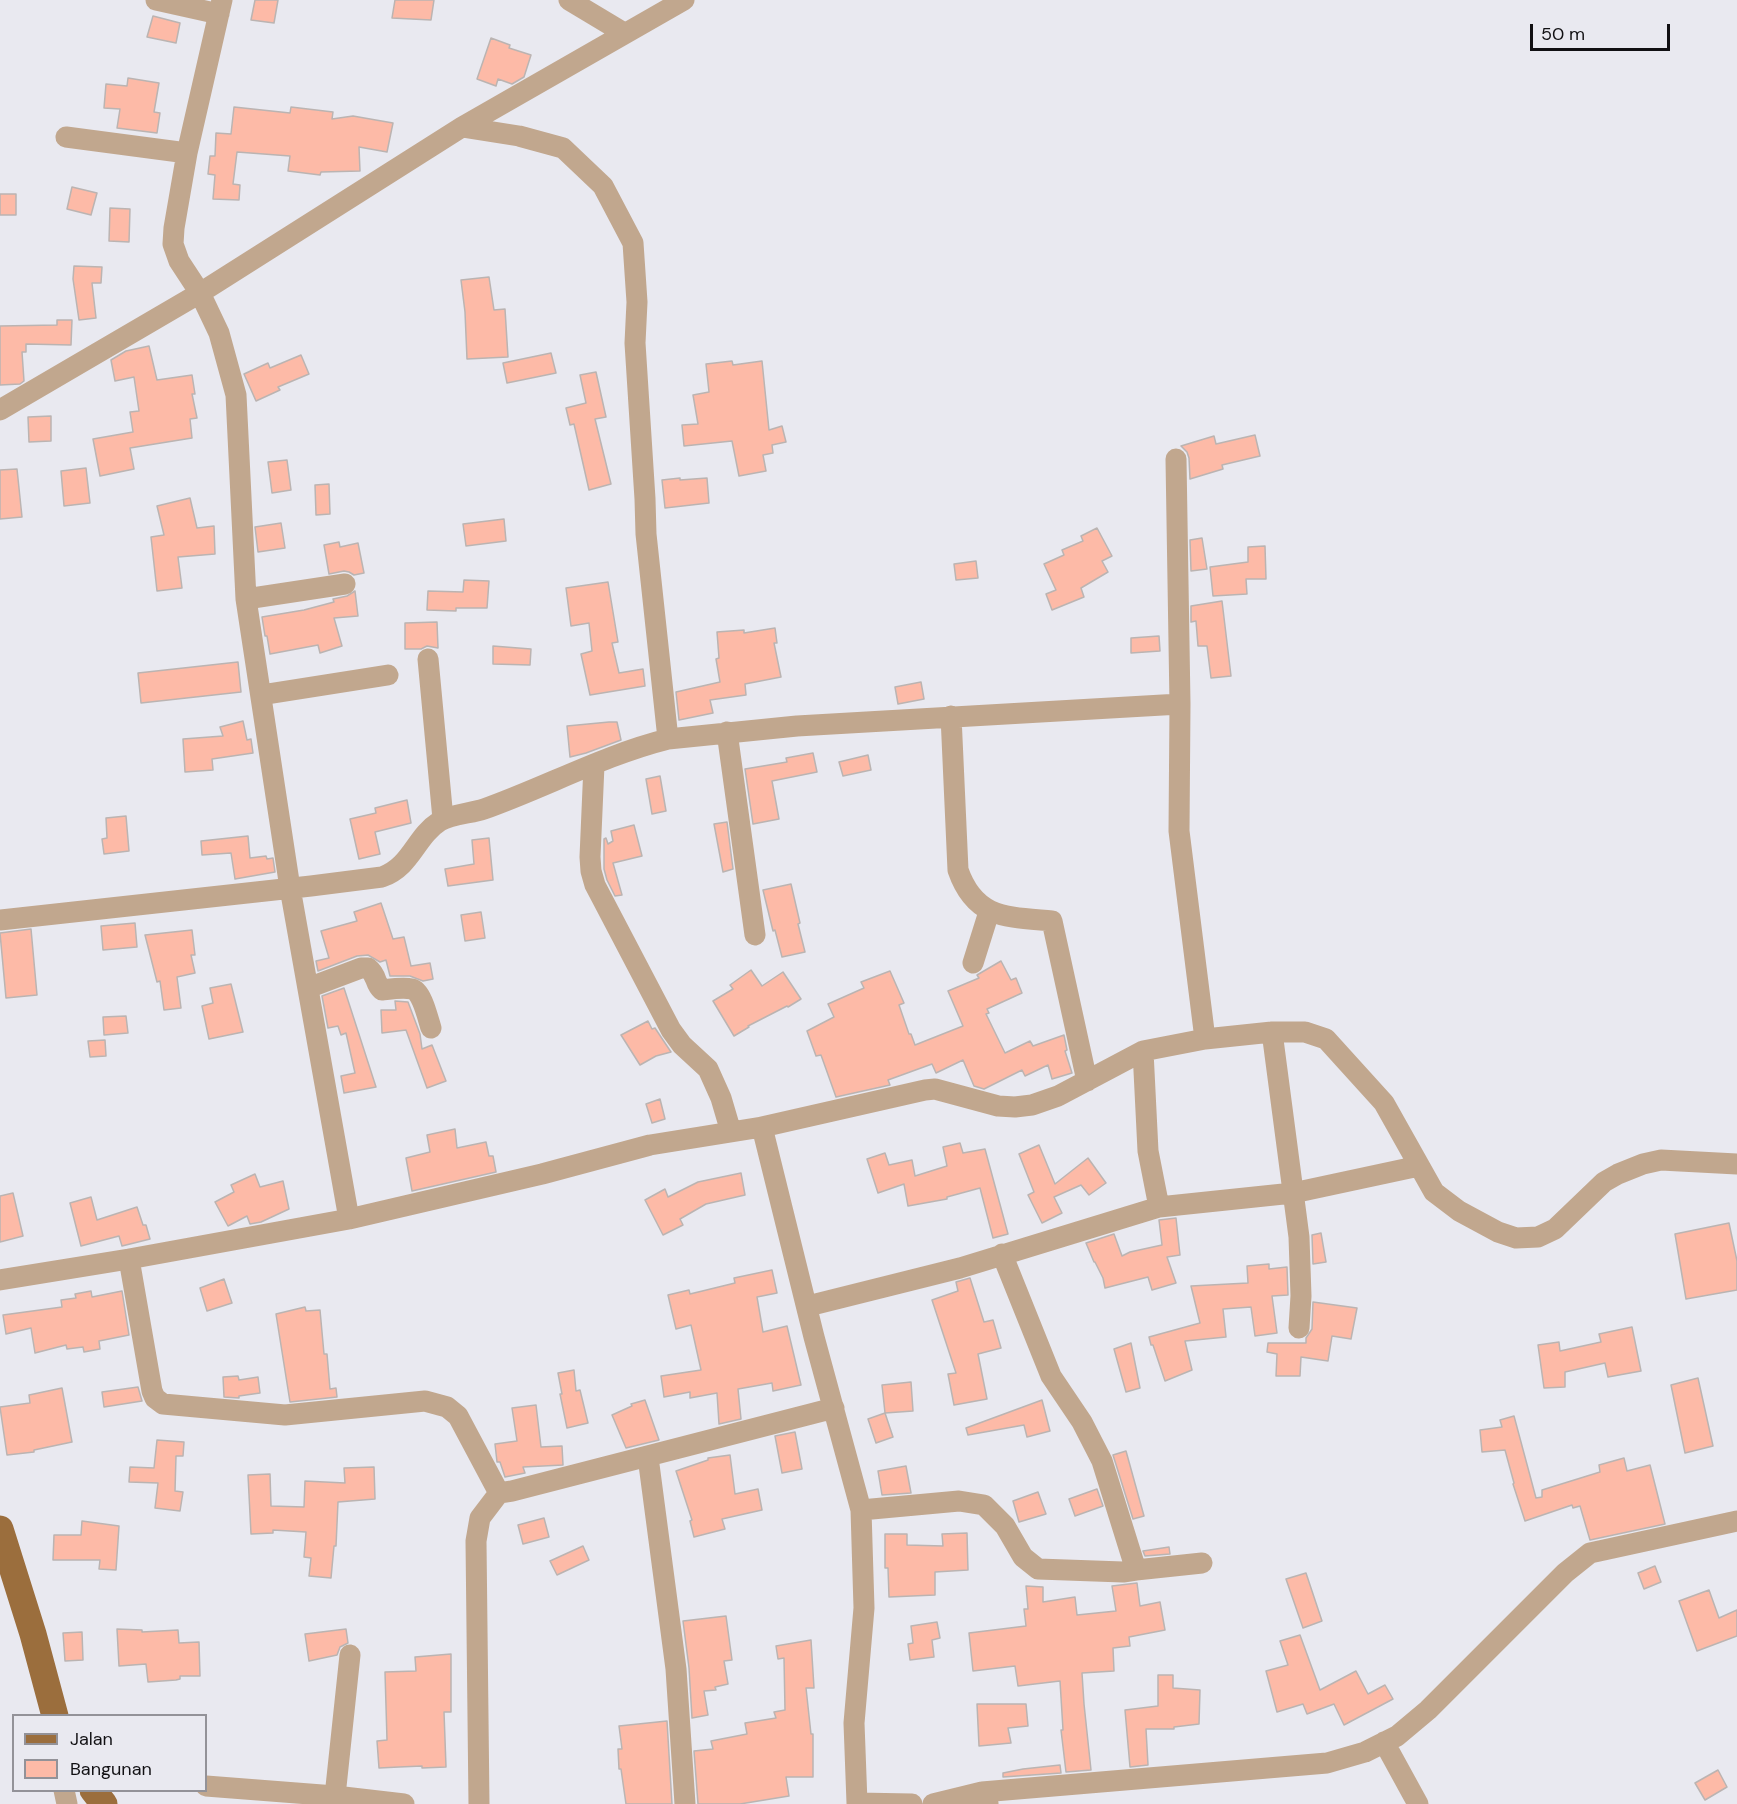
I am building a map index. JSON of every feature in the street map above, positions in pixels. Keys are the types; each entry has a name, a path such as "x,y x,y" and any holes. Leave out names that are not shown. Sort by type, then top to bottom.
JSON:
{"main road":[{"path":"0,1529 33,1634 54,1714"},
{"path":"94,1792 104,1804"}],"street":[{"path":"156,0 220,7 187,153 173,244 179,261 200,293 219,333 236,395 246,599 290,888 349,1219"},
{"path":"569,0 624,33"},
{"path":"0,410 200,293 462,127 624,33 661,6 684,0"},
{"path":"462,127 519,136 562,148 603,186 633,243 637,302 635,343 646,534 668,739"},
{"path":"66,137 187,153"},
{"path":"1176,459 1179,831 1205,1039"},
{"path":"246,599 345,584"},
{"path":"428,659 443,819"},
{"path":"261,695 388,675"},
{"path":"0,920 382,877 392,873 409,857 423,837 443,819 483,810 636,747 668,739 727,732 951,716 1179,704"},
{"path":"951,716 958,870 963,885 972,899 989,912 1020,918 1061,921 1087,1081"},
{"path":"727,732 755,935"},
{"path":"594,765 590,857 595,885 671,1030 682,1045 708,1069 713,1078 731,1132"},
{"path":"973,963 989,912"},
{"path":"308,988 361,968 368,968 374,973 382,990 409,988 417,991 431,1028"},
{"path":"1272,1032 1299,1249 1301,1296 1299,1328"},
{"path":"0,1280 349,1219 542,1174 650,1145 762,1127 926,1090 943,1091 998,1106 1032,1105 1058,1096 1143,1051 1205,1039 1272,1032 1305,1032 1326,1039 1384,1102 1434,1192 1459,1210 1498,1232 1516,1238 1539,1237 1556,1229 1604,1182 1643,1164 1661,1160 1737,1164"},
{"path":"1143,1051 1148,1151 1160,1207"},
{"path":"762,1127 814,1337 861,1510 864,1608 854,1723 853,1803 912,1804"},
{"path":"808,1306 960,1268 1160,1207 1293,1193 1419,1166"},
{"path":"1002,1254 1051,1376 1082,1422 1102,1461 1136,1570"},
{"path":"129,1259 152,1391 159,1402 285,1415 425,1401 447,1407 458,1416 499,1493"},
{"path":"479,1804 476,1541 480,1518 499,1493 834,1408"},
{"path":"648,1456 675,1659 685,1804"},
{"path":"861,1510 959,1501 984,1505 1005,1526 1023,1557 1038,1569 1123,1572 1202,1563"},
{"path":"933,1804 1327,1763 1365,1752 1396,1736 1428,1710 1565,1573 1590,1553 1737,1521"},
{"path":"335,1796 350,1655"},
{"path":"1384,1742 1418,1804"},
{"path":"207,1786 404,1804"}],"building":[{"path":"255,0 278,0 274,23 251,20"},
{"path":"395,0 434,0 431,20 392,18"},
{"path":"153,16 180,23 176,43 147,37"},
{"path":"491,38 510,45 509,48 531,55 524,77 512,84 498,79 496,86 477,79"},
{"path":"128,78 159,83 154,112 160,113 157,133 117,128 120,109 104,108 106,84 127,86"},
{"path":"234,107 290,113 291,107 333,112 332,119 353,116 393,123 387,152 359,147 360,171 321,172 320,175 288,171 290,156 237,152 233,184 240,185 239,200 213,199 215,175 208,174 210,156 215,156 216,133 231,134"},
{"path":"72,187 97,193 91,215 67,209"},
{"path":"0,194 16,194 16,215 0,215"},
{"path":"110,208 130,209 129,242 109,241"},
{"path":"74,266 102,267 101,283 92,283 96,318 79,320 73,279"},
{"path":"489,277 494,310 505,309 508,357 467,359 461,280"},
{"path":"57,320 72,320 71,345 26,344 26,352 22,352 24,381 20,384 0,385 0,326 57,325"},
{"path":"149,346 157,380 192,375 195,394 192,394 197,418 190,419 192,438 130,448 134,469 100,476 93,439 133,432 130,412 139,411 134,377 115,381 111,360 126,351"},
{"path":"551,353 556,373 507,383 503,363"},
{"path":"301,355 309,374 278,387 280,390 256,401 244,374 268,363 270,368"},
{"path":"732,361 733,365 762,361 769,430 782,426 786,442 772,445 773,453 763,455 766,471 739,476 732,441 684,446 682,425 698,424 693,395 709,392 706,364"},
{"path":"596,372 606,417 595,419 611,484 589,490 574,424 570,425 566,408 586,403 580,375"},
{"path":"51,416 51,441 29,442 28,417"},
{"path":"1255,435 1260,456 1222,465 1223,469 1190,479 1189,458 1181,446 1214,436 1216,444"},
{"path":"287,460 291,490 272,493 268,462"},
{"path":"86,468 90,503 64,506 61,471"},
{"path":"17,469 22,517 0,519 0,470"},
{"path":"680,478 680,480 707,478 709,503 665,508 662,480"},
{"path":"329,484 330,514 316,515 315,485"},
{"path":"190,498 197,528 214,526 215,554 178,557 182,588 157,591 151,537 164,535 157,506"},
{"path":"504,519 506,541 466,546 463,524"},
{"path":"281,523 285,548 258,552 255,527"},
{"path":"1097,528 1112,556 1102,561 1108,572 1081,588 1084,597 1052,610 1046,594 1056,590 1044,564 1064,555 1062,550 1083,541 1081,536"},
{"path":"1202,538 1207,569 1191,571 1190,540"},
{"path":"339,542 340,547 358,543 364,573 354,575 344,571 329,574 324,545"},
{"path":"1265,546 1266,579 1246,579 1247,594 1213,596 1210,567 1248,562 1248,547"},
{"path":"976,561 978,578 956,580 954,564"},
{"path":"464,580 489,581 487,608 456,608 456,611 427,610 428,591 463,592"},
{"path":"608,582 618,642 612,643 619,673 643,669 645,686 590,695 581,654 592,651 589,623 571,626 566,588"},
{"path":"355,591 358,616 334,618 342,646 320,653 318,645 270,654 262,617 334,602 333,599 347,596"},
{"path":"1222,601 1231,676 1211,678 1207,646 1198,646 1196,621 1191,622 1191,606"},
{"path":"437,622 438,648 427,646 421,649 405,649 405,623"},
{"path":"775,628 777,643 774,643 781,677 745,684 746,695 710,700 713,713 679,720 676,692 720,682 716,659 719,658 717,632 744,630 744,633"},
{"path":"1159,636 1160,651 1131,653 1131,638"},
{"path":"493,646 531,649 530,665 493,664"},
{"path":"238,662 241,692 141,703 138,673"},
{"path":"921,682 924,699 898,704 895,687"},
{"path":"243,721 247,740 251,739 253,753 212,759 213,770 185,772 183,739 223,736 220,727"},
{"path":"617,722 621,740 570,757 567,726"},
{"path":"813,753 817,772 772,781 779,819 753,824 745,769 787,762 786,758"},
{"path":"868,755 871,770 843,776 839,762"},
{"path":"660,776 666,811 652,814 646,779"},
{"path":"407,800 411,823 375,832 380,854 359,859 350,819 376,813 375,808"},
{"path":"126,816 129,851 104,854 102,839 107,838 106,818"},
{"path":"727,822 733,869 723,872 714,824"},
{"path":"634,825 642,856 613,863 622,895 615,896 604,869 604,839 606,838 608,844 613,841 611,831"},
{"path":"248,836 250,858 266,856 267,859 273,858 275,872 235,879 231,853 202,855 201,841"},
{"path":"489,838 493,880 448,886 445,869 474,864 472,840"},
{"path":"791,884 805,952 782,957 763,890"},
{"path":"381,903 393,939 404,937 411,966 430,963 433,979 423,981 410,976 390,976 386,960 380,962 368,955 357,956 318,971 316,961 329,958 321,931 357,921 354,912"},
{"path":"481,912 485,938 465,941 461,915"},
{"path":"135,923 137,947 103,950 101,926"},
{"path":"31,929 37,995 6,998 0,933"},
{"path":"192,930 195,955 191,955 195,973 177,977 181,1008 164,1010 160,981 157,982 145,935"},
{"path":"1001,961 1011,980 1016,978 1022,993 987,1009 989,1013 986,1014 1005,1053 1030,1041 1033,1046 1064,1035 1067,1050 1065,1051 1072,1073 1052,1079 1048,1065 1025,1076 1022,1070 984,1089 974,1086 963,1060 936,1073 932,1064 888,1080 890,1085 836,1097 821,1055 816,1056 807,1031 834,1017 828,1004 864,988 861,982 890,971 904,1003 899,1005 915,1045 963,1026 948,991 979,978 977,975"},
{"path":"751,970 762,986 783,972 801,999 748,1026 734,1036 713,1001 733,989 730,985"},
{"path":"231,984 243,1032 209,1039 202,1006 213,1003 210,988"},
{"path":"344,988 376,1087 344,1093 341,1076 355,1073 346,1033 341,1035 338,1026 328,1028 322,996"},
{"path":"395,1001 408,1002 420,1034 422,1049 432,1045 446,1081 427,1088 406,1030 382,1033 381,1010 396,1010"},
{"path":"126,1016 128,1033 104,1035 103,1017"},
{"path":"648,1021 671,1052 656,1056 640,1065 621,1035"},
{"path":"105,1040 106,1056 90,1057 88,1041"},
{"path":"660,1099 665,1119 652,1123 646,1104"},
{"path":"455,1129 457,1148 486,1142 489,1156 493,1156 496,1172 412,1191 406,1158 430,1152 427,1135"},
{"path":"960,1143 963,1153 985,1149 1008,1234 993,1238 980,1188 947,1197 947,1199 908,1206 904,1184 878,1193 867,1159 885,1153 889,1165 912,1160 915,1176 947,1166 943,1147"},
{"path":"1039,1145 1055,1184 1088,1158 1106,1183 1089,1195 1081,1185 1054,1197 1062,1213 1042,1223 1028,1195 1034,1192 1019,1154"},
{"path":"741,1173 745,1195 706,1204 680,1219 683,1225 663,1235 645,1200 665,1189 668,1197 698,1182"},
{"path":"255,1174 260,1187 283,1181 289,1209 261,1222 250,1224 247,1216 228,1226 215,1202 234,1192 231,1185"},
{"path":"13,1193 23,1236 0,1242 0,1196"},
{"path":"91,1197 97,1220 137,1207 150,1239 122,1246 119,1236 81,1246 70,1203"},
{"path":"1176,1218 1180,1255 1167,1257 1176,1283 1152,1290 1148,1277 1105,1288 1103,1278 1086,1243 1114,1234 1122,1256 1162,1245 1159,1220"},
{"path":"1729,1223 1737,1261 1737,1290 1686,1299 1675,1234"},
{"path":"1321,1233 1326,1262 1313,1264 1312,1235"},
{"path":"1269,1264 1269,1269 1287,1267 1288,1295 1272,1296 1277,1333 1255,1336 1251,1307 1223,1309 1226,1337 1185,1341 1192,1370 1165,1381 1149,1337 1200,1323 1191,1286 1248,1283 1247,1266"},
{"path":"772,1270 777,1293 757,1297 763,1332 787,1326 801,1385 773,1391 772,1383 738,1389 741,1419 719,1424 717,1393 690,1398 690,1392 664,1397 661,1376 701,1370 691,1325 676,1329 668,1295 689,1290 690,1294 735,1283 734,1278"},
{"path":"970,1278 984,1322 993,1320 1001,1348 978,1354 987,1399 954,1405 948,1374 956,1373 932,1300 958,1291 956,1282"},
{"path":"224,1279 232,1303 207,1311 200,1288"},
{"path":"91,1291 92,1297 122,1291 129,1335 99,1341 100,1349 84,1352 83,1347 67,1349 66,1345 35,1353 31,1328 6,1334 3,1315 62,1307 61,1300 76,1298 75,1294"},
{"path":"1313,1302 1357,1308 1351,1339 1332,1336 1328,1361 1301,1357 1300,1376 1276,1376 1277,1354 1267,1352 1268,1343 1306,1343 1306,1338 1312,1329"},
{"path":"305,1307 306,1311 320,1310 330,1389 336,1388 337,1397 290,1402 276,1314"},
{"path":"1632,1327 1641,1371 1608,1377 1605,1363 1565,1372 1565,1387 1544,1388 1538,1345 1559,1342 1560,1351 1601,1342 1599,1334"},
{"path":"1131,1343 1140,1388 1126,1392 1114,1349"},
{"path":"574,1370 576,1391 580,1390 588,1423 567,1428 558,1373"},
{"path":"238,1376 239,1380 258,1377 260,1393 239,1396 239,1398 224,1397 223,1377"},
{"path":"1698,1378 1713,1446 1685,1453 1671,1385"},
{"path":"911,1382 913,1411 885,1413 882,1385"},
{"path":"138,1387 142,1401 104,1407 102,1392"},
{"path":"62,1388 72,1442 34,1450 34,1452 7,1455 0,1407 30,1403 29,1395"},
{"path":"645,1400 659,1440 626,1448 612,1415 632,1406 631,1404"},
{"path":"1042,1400 1050,1431 1027,1437 1024,1425 968,1435 966,1428"},
{"path":"536,1405 541,1447 562,1446 563,1465 523,1467 525,1473 505,1477 500,1462 497,1462 495,1444 517,1441 512,1408"},
{"path":"885,1413 893,1437 876,1443 868,1419"},
{"path":"1514,1416 1536,1498 1542,1497 1542,1490 1600,1472 1599,1465 1624,1458 1627,1471 1650,1465 1665,1524 1590,1540 1580,1506 1573,1508 1572,1505 1525,1521 1505,1450 1482,1452 1480,1430 1502,1427 1500,1420"},
{"path":"795,1432 802,1469 782,1473 775,1436"},
{"path":"157,1440 184,1442 183,1456 176,1456 175,1491 183,1492 180,1511 155,1508 158,1483 129,1482 130,1467 154,1468"},
{"path":"1126,1451 1144,1516 1133,1519 1113,1455"},
{"path":"730,1455 735,1494 758,1489 762,1510 722,1519 725,1529 694,1537 690,1521 692,1520 676,1471 708,1460 708,1458"},
{"path":"906,1466 911,1493 882,1495 878,1471"},
{"path":"374,1467 375,1499 338,1502 336,1546 334,1546 331,1578 309,1576 311,1558 304,1557 306,1532 273,1530 273,1533 251,1534 248,1475 270,1474 271,1506 304,1507 305,1481 345,1483 344,1468"},
{"path":"1097,1489 1103,1506 1075,1516 1069,1499"},
{"path":"1038,1492 1046,1514 1019,1522 1013,1501"},
{"path":"544,1518 549,1537 523,1544 518,1525"},
{"path":"82,1521 119,1526 116,1570 99,1569 100,1560 53,1560 54,1535 81,1535"},
{"path":"967,1533 968,1570 935,1572 935,1595 889,1597 888,1568 885,1568 885,1534 907,1534 907,1545 943,1546 942,1534"},
{"path":"583,1546 589,1560 557,1575 550,1561"},
{"path":"1169,1547 1170,1554 1145,1556 1143,1551"},
{"path":"1655,1566 1661,1582 1644,1589 1638,1573"},
{"path":"1306,1573 1322,1621 1303,1628 1286,1579"},
{"path":"1137,1583 1140,1606 1160,1602 1165,1630 1129,1637 1130,1646 1113,1648 1114,1671 1082,1673 1091,1770 1066,1772 1061,1730 1063,1730 1060,1681 1018,1686 1015,1666 973,1671 969,1633 1026,1626 1024,1609 1028,1609 1026,1586 1043,1587 1043,1602 1075,1597 1077,1615 1116,1611 1112,1586"},
{"path":"1709,1590 1719,1618 1737,1610 1737,1636 1697,1651 1679,1601"},
{"path":"726,1616 732,1660 724,1661 728,1684 715,1687 716,1690 704,1691 708,1715 692,1718 683,1621"},
{"path":"937,1622 940,1638 932,1640 934,1657 910,1660 908,1644 913,1643 911,1626"},
{"path":"117,1629 142,1630 142,1632 178,1630 179,1643 199,1642 200,1676 180,1676 180,1679 176,1680 148,1682 146,1664 119,1666"},
{"path":"346,1629 348,1643 340,1647 337,1655 309,1661 305,1634"},
{"path":"82,1632 83,1660 65,1661 63,1633"},
{"path":"1300,1635 1320,1690 1356,1671 1368,1694 1385,1685 1393,1699 1344,1725 1334,1704 1307,1714 1303,1704 1277,1712 1266,1671 1288,1665 1280,1641"},
{"path":"811,1640 814,1688 806,1688 811,1734 813,1734 813,1777 786,1777 789,1796 740,1804 698,1804 694,1751 713,1749 711,1741 747,1734 745,1723 776,1718 774,1712 785,1710 784,1658 778,1659 776,1646"},
{"path":"451,1654 451,1712 444,1712 446,1767 379,1768 377,1741 387,1740 385,1672 416,1671 415,1657"},
{"path":"1158,1675 1173,1675 1173,1688 1200,1690 1199,1724 1174,1727 1174,1729 1146,1729 1148,1765 1130,1767 1125,1710 1158,1706"},
{"path":"977,1704 1026,1704 1028,1726 1008,1728 1011,1743 979,1746"},
{"path":"667,1721 672,1804 626,1804 621,1769 619,1769 618,1749 622,1749 619,1726"},
{"path":"1060,1765 1061,1773 1003,1777 1003,1773"},
{"path":"1718,1770 1727,1787 1705,1800 1695,1783"}]}
